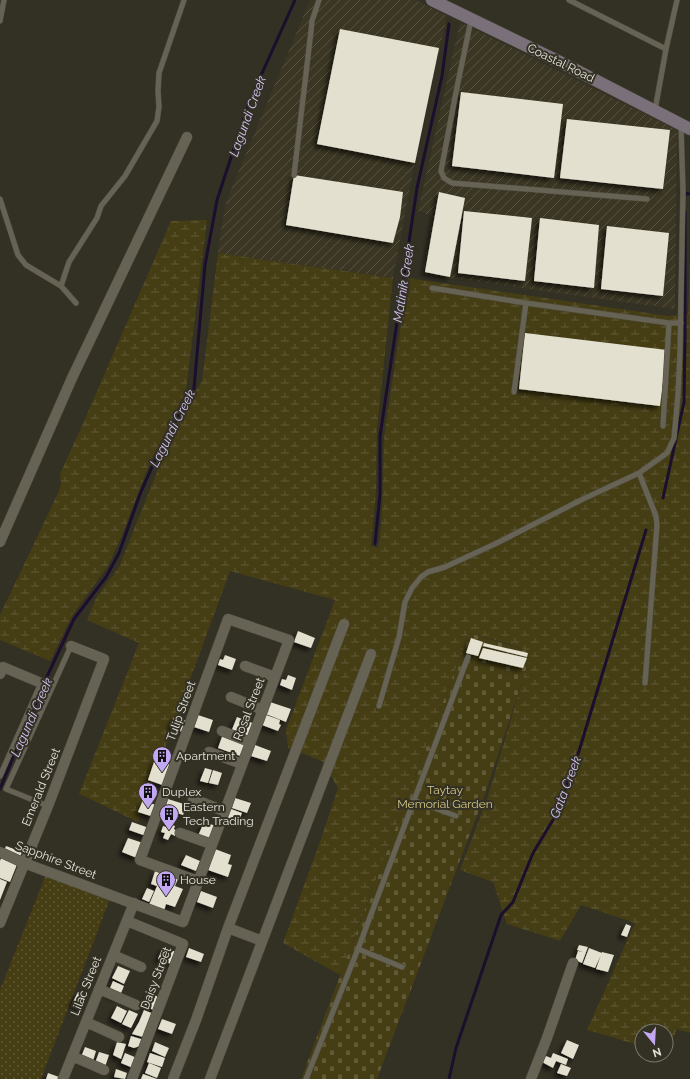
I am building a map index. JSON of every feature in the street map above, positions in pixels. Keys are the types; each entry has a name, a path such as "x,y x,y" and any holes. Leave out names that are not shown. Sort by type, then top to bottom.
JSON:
{"main road":[{"name":"Coastal Road","path":"432,0 566,65 685,126"}],"street":[{"path":"0,542 86,349 188,137"},
{"name":"Tulip Street","path":"198,881 140,860 228,618 289,640"},
{"path":"173,1079 196,1020 228,928 344,624"},
{"name":"Rosal Street","path":"183,922 211,844 289,640"},
{"name":"Emerald Street","path":"0,923 48,806 104,659 71,646"},
{"path":"210,1079 371,654"},
{"path":"244,666 275,677"},
{"path":"1,670 40,684"},
{"path":"231,697 263,710"},
{"path":"222,731 250,742"},
{"path":"209,752 242,764"},
{"path":"193,799 224,811"},
{"path":"180,833 211,844"},
{"name":"Sapphire Street","path":"0,852 24,863 183,922"},
{"name":"Lilac Street","path":"63,1079 134,903"},
{"name":"Daisy Street","path":"127,921 183,944 132,1079"},
{"path":"228,928 262,941"},
{"path":"113,955 141,967"},
{"path":"530,1079 547,1038 573,964"},
{"path":"99,990 136,1005"},
{"path":"86,1022 119,1037"},
{"path":"72,1056 104,1070"}],"lane":[{"path":"0,21 4,0"},
{"path":"60,286 69,262 97,218 101,206 125,176 157,121 160,73 184,0"},
{"path":"294,175 312,21 319,0"},
{"path":"569,0 666,49"},
{"path":"655,110 677,0"},
{"path":"471,20 441,171 444,178 452,182 647,199"},
{"path":"378,706 399,637 405,602 412,588 421,577 428,572 445,567 497,543 639,473 667,453 674,438 678,394 685,126"},
{"path":"683,191 690,192"},
{"path":"0,200 18,255 26,265 60,286 76,303"},
{"path":"432,288 526,303 669,323 681,323"},
{"path":"514,392 526,303"},
{"path":"663,426 669,323"},
{"path":"639,473 656,516 657,525 645,683"},
{"path":"48,806 6,790 71,646"},
{"path":"306,1079 358,950 413,800 468,657"},
{"path":"0,776 40,684"},
{"path":"413,800 456,816"},
{"path":"358,950 402,967"}],"shaded area":[{"path":"310,0 416,0 447,16 413,171 393,278 218,253 227,199"},
{"path":"460,22 677,130 675,309 422,274 433,216 418,211"}],"green space":[{"path":"207,220 186,391 150,462 123,533 108,566 73,614 50,661 0,640 0,615 59,491 61,483 60,474 171,221"},
{"path":"218,253 393,278 377,429 376,493 371,546 378,548 382,503 385,429 408,278 668,316 688,314 690,261 690,1033 677,1029 674,1036 674,1023 634,1023 634,1044 587,1030 635,923 581,905 560,941 507,924 493,882 460,870 487,799 531,652 506,643 469,633 340,975 283,943 338,788 322,761 288,748 286,730 335,600 230,571 138,822 79,794 139,643 87,620 96,598 119,567 176,424 202,381"},
{"name":"Taytay Memorial Garden","path":"469,633 532,652 484,797 377,1079 301,1079"},
{"path":"49,867 113,891 41,1079 0,1079 0,990"}],"building":[{"path":"340,29 439,48 415,163 317,144"},
{"path":"461,92 563,104 554,178 452,166"},
{"path":"567,119 670,130 663,189 560,178"},
{"path":"294,175 403,192 400,217 393,243 286,225"},
{"path":"439,192 465,198 450,277 425,272"},
{"path":"464,211 532,218 525,281 458,273"},
{"path":"540,218 599,225 594,288 534,281"},
{"path":"607,226 669,233 663,296 601,289"},
{"path":"525,333 667,350 660,406 519,389"},
{"path":"298,631 315,638 311,648 294,642"},
{"path":"471,638 483,642 478,656 466,653"},
{"path":"484,643 528,653 527,657 483,646"},
{"path":"483,648 527,658 523,668 479,658"},
{"path":"225,655 236,659 232,670 218,665 220,659 223,660"},
{"path":"288,675 296,678 292,690 280,685 282,679 286,680"},
{"path":"270,702 291,709 286,722 266,714"},
{"path":"198,715 213,720 209,732 194,727"},
{"path":"266,715 280,720 279,724 281,725 278,731 262,725"},
{"path":"174,717 186,721 182,732 170,727"},
{"path":"237,717 255,724 249,739 231,732"},
{"path":"223,734 248,743 243,757 218,748"},
{"path":"255,745 271,751 267,761 251,756"},
{"name":"Apartment","path":"155,759 175,766 168,787 148,780"},
{"path":"205,768 212,770 208,783 200,781"},
{"path":"213,770 222,773 218,785 209,783"},
{"path":"235,798 251,803 247,813 232,808"},
{"path":"168,799 187,805 183,815 165,809"},
{"name":"Duplex","path":"143,800 158,806 154,817 138,812"},
{"path":"231,809 242,813 238,823 227,818"},
{"path":"132,822 149,828 146,836 129,830"},
{"name":"House","path":"204,822 216,826 211,840 198,836"},
{"name":"Eastern Tech Trading","path":"168,823 175,826 174,829 177,831 175,836 171,834 168,840 163,838 165,833 161,832 163,826 166,827"},
{"path":"128,838 143,843 137,858 122,852"},
{"path":"6,846 22,852 10,882 0,878 0,861"},
{"name":"House","path":"215,849 231,855 228,864 232,865 228,877 208,870"},
{"name":"House","path":"186,855 200,861 196,871 181,865"},
{"name":"House","path":"155,871 178,879 175,886 183,889 175,907 166,904 164,911 149,905 157,886 151,884"},
{"path":"0,879 7,882 0,900"},
{"name":"House","path":"147,888 154,891 149,902 142,899"},
{"name":"House","path":"201,891 217,897 213,908 197,902"},
{"path":"626,924 631,926 627,937 621,935"},
{"path":"579,945 588,947 582,963 575,960 578,951 583,952 577,950"},
{"path":"163,947 176,952 171,964 158,959"},
{"path":"189,948 204,954 201,962 186,957"},
{"path":"589,948 602,953 595,968 583,964"},
{"path":"602,952 614,955 608,972 596,969"},
{"path":"118,966 130,971 124,984 112,978"},
{"path":"113,981 124,986 119,998 108,993"},
{"path":"78,992 87,996 82,1008 72,1004"},
{"path":"149,992 160,998 156,1011 144,1006"},
{"path":"117,1006 127,1011 121,1023 111,1018"},
{"path":"129,1010 138,1014 131,1028 122,1024"},
{"path":"144,1010 154,1014 143,1037 132,1034"},
{"path":"162,1019 176,1024 172,1034 158,1029"},
{"path":"131,1036 144,1040 140,1046 134,1048 128,1046"},
{"path":"567,1040 579,1045 573,1059 561,1053"},
{"path":"117,1042 126,1044 121,1059 113,1055"},
{"path":"155,1042 169,1048 165,1057 152,1051"},
{"path":"85,1047 96,1051 93,1061 81,1057"},
{"path":"99,1052 109,1055 105,1067 95,1063"},
{"path":"125,1053 137,1058 133,1068 121,1063"},
{"path":"150,1053 165,1058 162,1067 147,1062"},
{"path":"553,1053 568,1059 566,1065 556,1061 553,1068 542,1062 546,1056 551,1058"},
{"path":"149,1063 161,1068 157,1078 145,1073"},
{"path":"561,1064 571,1068 567,1076 557,1073"},
{"path":"116,1069 127,1073 125,1079 114,1077"},
{"path":"48,1073 59,1077 58,1079 46,1079"},
{"path":"143,1074 157,1079 141,1079"}],"waterway":[{"name":"Lagundi Creek","path":"0,789 43,685 74,619 106,577 119,553 140,494 159,451 194,388 205,265 217,200 250,100 295,0"},
{"name":"Matinik Creek","path":"375,544 380,494 380,436 417,188 442,76 449,24"},
{"name":"Gata Creek","path":"685,196 685,193 690,194"},
{"name":"Gata Creek","path":"663,498 684,402 685,212"},
{"name":"Gata Creek","path":"449,1079 456,1048 501,915 513,902 533,853 556,815 579,751 646,530"}],"place":[{"name":"Apartment","path":"162,773"},
{"name":"Duplex","path":"148,809"},
{"name":"Eastern Tech Trading","path":"169,831"},
{"name":"House","path":"166,897"}]}
